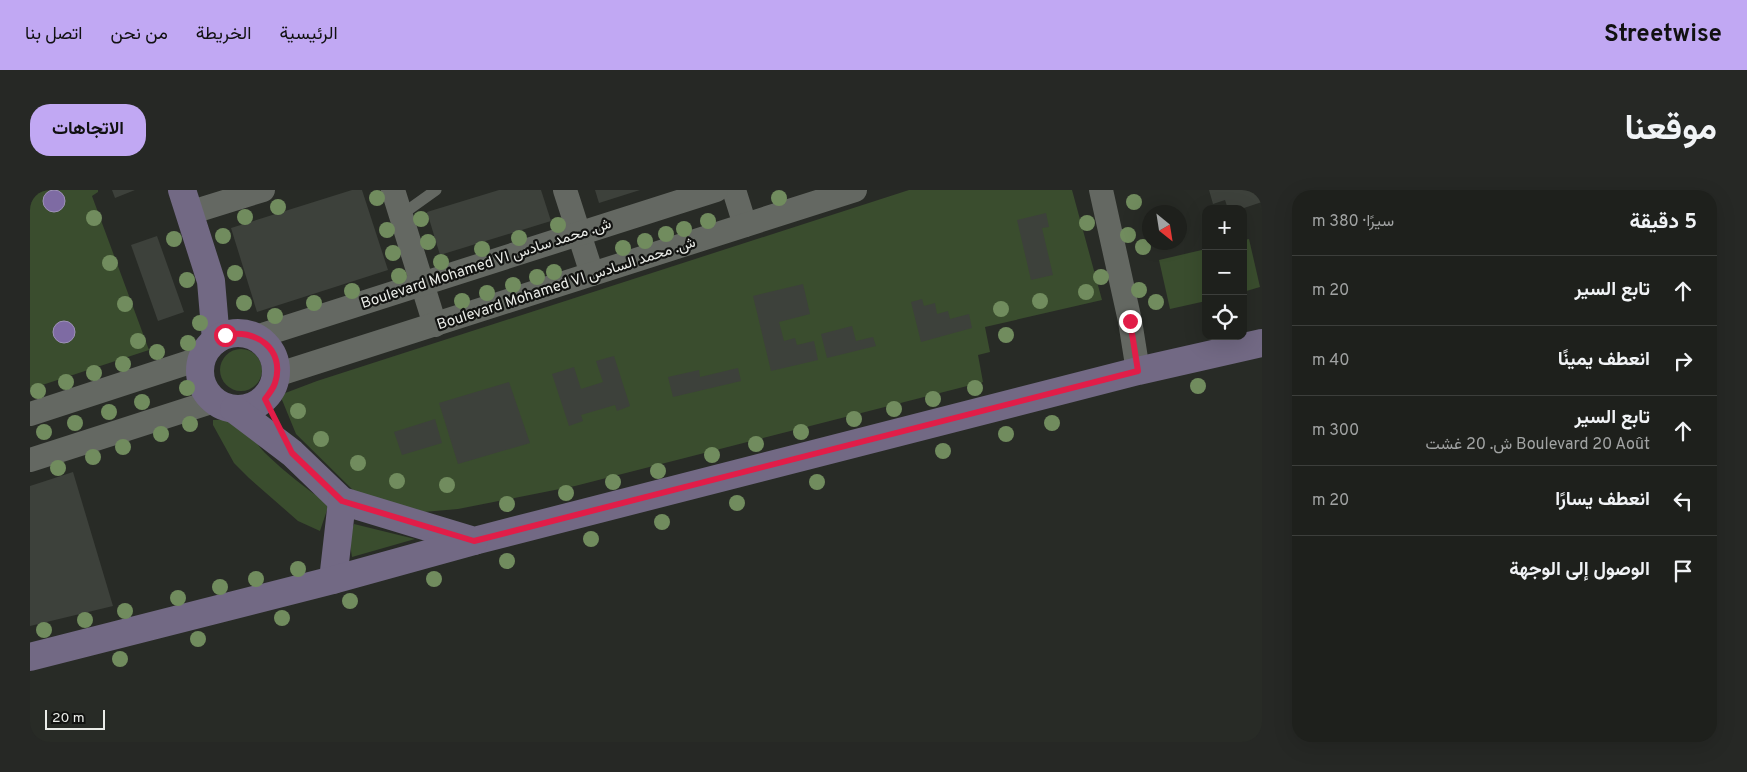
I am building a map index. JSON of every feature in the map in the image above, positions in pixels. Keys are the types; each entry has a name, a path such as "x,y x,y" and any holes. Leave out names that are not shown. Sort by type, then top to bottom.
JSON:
{"main road":[{"path":"186,201 211,281 209,349 200,377 207,394 292,453 342,501 474,541"},
{"path":"211,281 251,335 265,344 272,353 276,364 271,387 256,405 245,409 224,405"},
{"path":"209,349 225,335 235,333 251,335"},
{"path":"30,657 1138,371 1262,343"},
{"path":"271,387 292,453"},
{"path":"333,580 342,501"}],"street":[{"path":"186,201 263,190"},
{"path":"393,190 435,325"},
{"path":"565,190 592,274"},
{"name":"Boulevard Mohamed VI ش. محمد سادس","path":"251,335 422,284 716,190"},
{"path":"734,190 745,225"},
{"name":"Boulevard Mohamed VI ش. محمد السادس","path":"271,387 435,325 855,190"},
{"path":"1101,190 1130,321 1138,371"},
{"path":"30,414 209,349"},
{"path":"30,460 179,411 224,405"}],"lane":[{"path":"401,215 436,190"}],"green space":[{"path":"30,190 98,190 92,196 149,350 30,389"},
{"path":"909,190 1072,190 1102,300 985,327 990,352 978,355 983,382 575,486 458,509 412,513 357,494 296,434 280,395 317,381"},
{"path":"1247,239 1249,239 1260,287 1247,291 1247,250"},
{"path":"1202,250 1202,302 1170,309 1159,260"},
{"path":"245,349 253,352 259,358 262,370 259,382 253,388 237,391 229,388 223,382 220,366 223,358 229,352"},
{"path":"213,420 237,422 240,424 262,450 288,474 329,504 320,531 298,521 234,463 213,425"},
{"path":"354,524 415,539 352,557 349,538"}],"shaded area":[{"path":"54,190 62,193 65,201 62,209 54,212 46,209 43,201 46,193"},
{"path":"64,321 72,324 75,332 72,340 64,343 56,340 53,332 56,324"}],"building":[{"path":"112,190 135,190 115,198"},
{"path":"352,190 362,190 388,270 257,312 231,228"},
{"path":"499,190 541,190 551,221 440,255 427,212"},
{"path":"595,190 640,190 599,203"},
{"path":"1209,190 1262,190 1262,202 1247,207 1247,205 1227,205 1225,200 1213,204"},
{"path":"1046,213 1049,227 1042,228 1053,275 1031,280 1017,220"},
{"path":"157,236 184,312 158,321 131,245"},
{"path":"803,284 810,314 779,322 784,341 795,338 797,345 814,341 818,360 771,371 753,296"},
{"path":"922,299 924,306 935,303 937,314 948,311 950,319 969,314 972,328 921,342 911,302"},
{"path":"852,326 856,341 873,337 876,346 827,358 821,334"},
{"path":"614,356 630,406 617,411 615,405 581,415 583,421 569,426 552,374 574,367 581,389 603,382 596,361"},
{"path":"738,368 741,381 673,397 668,377 699,370 700,377"},
{"path":"509,382 530,443 458,464 439,403"},
{"path":"435,419 442,443 402,455 394,432"},
{"path":"73,472 113,606 30,626 30,486"}],"route":[{"path":"225,335 245,333 256,337 272,353 276,364 275,383 265,399 292,453 342,501 474,541 1138,371 1130,321"}]}
